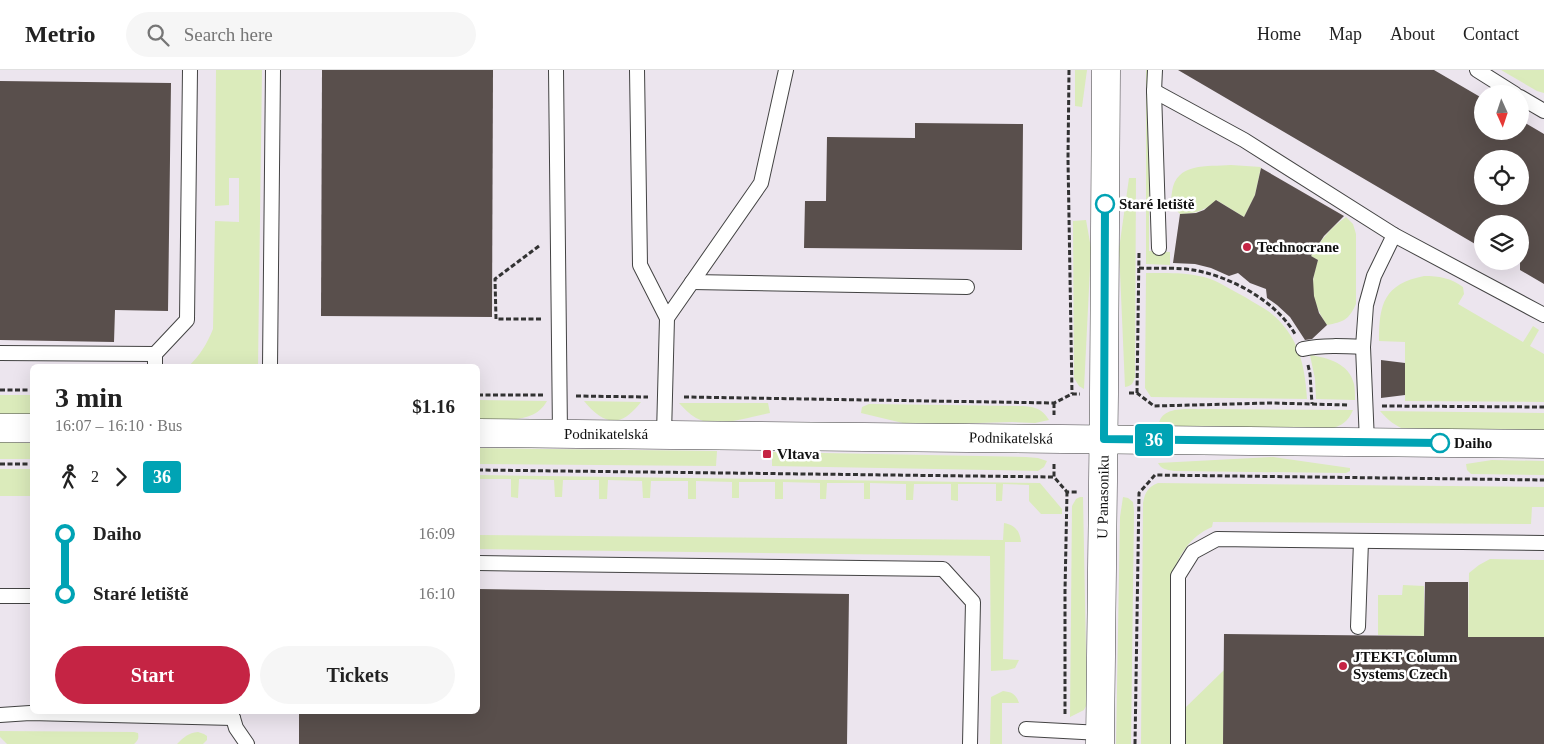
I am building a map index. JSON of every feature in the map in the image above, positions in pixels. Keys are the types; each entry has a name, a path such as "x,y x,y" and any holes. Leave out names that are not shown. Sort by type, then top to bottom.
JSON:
{"street":[{"name":"U Panasoniku","path":"1101,738 1106,70"},
{"path":"0,428 30,428"},
{"name":"Podnikatelská","path":"480,433 1544,444"}],"lane":[{"path":"0,353 155,360 186,320 190,70"},
{"path":"270,364 273,70"},
{"path":"556,70 560,434"},
{"path":"638,70 640,265 667,318 664,434"},
{"path":"667,318 761,183 786,70"},
{"path":"1155,70 1159,248"},
{"path":"1477,70 1501,85"},
{"path":"1154,90 1244,140 1394,235 1544,316"},
{"path":"1529,103 1544,112"},
{"path":"1367,442 1363,347 1366,305 1374,276 1394,235"},
{"path":"692,282 967,287"},
{"path":"1303,349 1314,346 1363,347"},
{"path":"1178,744 1178,576 1192,552 1217,539 1544,543"},
{"path":"1358,627 1361,541"},
{"path":"480,563 942,569 973,602 970,744"},
{"path":"0,596 30,596"},
{"path":"0,715 30,713"},
{"path":"130,714 229,715 247,744"},
{"path":"1026,729 1065,731 1101,738"}],"path":[{"path":"480,395 1054,403 1072,394 1068,159 1069,70"},
{"path":"558,232 495,279 496,319 559,319"},
{"path":"1139,268 1192,270 1219,276 1271,305 1290,325 1303,349 1310,374 1312,404"},
{"path":"0,390 30,390"},
{"path":"1138,393 1154,406"},
{"path":"0,464 30,464"},
{"path":"480,470 1054,477"},
{"path":"1065,731 1067,492"}],"shaded area":[{"path":"0,70 1544,70 1544,744 0,744"}],"green space":[{"path":"216,70 262,70 258,364 191,364 203,349 213,329 215,221 239,222 239,178 229,178 229,205 215,206"},
{"path":"1075,70 1087,70 1082,107 1075,106"},
{"path":"1146,70 1149,70 1149,251 1170,252 1170,265 1146,264"},
{"path":"1501,70 1544,70 1544,93"},
{"path":"1231,165 1261,167 1255,195 1244,217 1217,200 1204,209 1180,214 1172,202 1171,196 1175,182 1180,175 1194,168"},
{"path":"1129,178 1136,178 1135,377 1132,384 1125,387 1119,249"},
{"path":"1346,217 1353,224 1356,234 1356,304 1348,317 1337,323 1327,325 1315,302 1313,286 1318,260 1311,256 1326,235"},
{"path":"1086,220 1091,248 1084,389 1079,386 1074,378 1073,221"},
{"path":"1146,273 1197,275 1204,277 1225,286 1268,311 1286,330 1298,350 1302,362 1307,399 1151,397 1145,388"},
{"path":"1424,276 1445,278 1463,287 1464,294 1458,304 1523,342 1533,326 1539,330 1530,346 1544,354 1544,402 1405,401 1405,342 1379,341 1380,316 1386,298 1392,290 1400,284"},
{"path":"1310,355 1331,360 1348,371 1354,384 1355,400 1316,399 1315,379"},
{"path":"0,395 30,395 30,414 0,414"},
{"path":"480,400 547,401 534,414 516,419 480,419"},
{"path":"584,401 641,402 626,417 612,421 598,415"},
{"path":"679,403 768,403 770,413 732,421 712,422 696,418"},
{"path":"869,404 1023,406 1038,409 1049,420 1035,423 911,425 861,413 862,407"},
{"path":"1185,409 1353,410 1344,422 1331,429 1159,424 1165,414"},
{"path":"1380,411 1544,413 1544,431 1406,430 1398,427"},
{"path":"0,442 30,443 30,459 0,459"},
{"path":"480,448 717,451 716,466 480,464"},
{"path":"772,452 1026,457 1047,461 1044,467 1038,471 772,466"},
{"path":"1273,457 1350,468 1350,471 1346,473 1174,471 1163,468 1158,463"},
{"path":"1492,460 1544,461 1544,475 1471,474 1467,470 1466,464"},
{"path":"0,469 30,469 30,496 0,496"},
{"path":"480,475 1040,483 1062,509 1062,514 1041,514 1029,501 1029,485 1003,484 1002,501 996,501 996,484 958,484 958,501 951,500 951,484 914,484 913,500 906,500 906,484 870,483 870,499 864,499 864,483 827,483 826,499 820,499 820,483 783,482 783,499 775,499 775,482 739,482 739,498 732,498 732,482 696,481 696,499 688,499 688,481 651,481 650,498 643,498 642,481 608,480 607,499 599,499 599,480 563,480 562,497 555,497 554,480 519,479 518,498 511,497 511,479 480,479"},
{"path":"1158,483 1544,487 1544,507 1532,507 1531,524 1213,522 1212,527 1191,541 1181,554 1171,578 1170,744 1141,744 1143,503 1148,490"},
{"path":"1083,497 1087,704 1084,710 1070,717 1072,506 1076,499"},
{"path":"1123,497 1133,502 1134,511 1131,744 1116,744 1120,517"},
{"path":"1004,523 1016,529 1021,542 1005,542 1003,659 1019,660 1015,668 991,671 990,556 480,549 480,535 1003,540"},
{"path":"1490,559 1544,560 1544,637 1468,637 1469,573"},
{"path":"1403,585 1424,586 1424,636 1378,635 1378,595 1402,595"},
{"path":"1224,670 1223,744 1185,744 1185,708"},
{"path":"1003,691 1013,694 1019,703 1002,703 1002,744 990,744 991,697"},
{"path":"0,731 134,732 138,733 138,737 134,744 7,744 0,737"},
{"path":"198,732 207,736 207,740 203,744 177,744 191,733"}],"building":[{"path":"322,70 493,70 492,317 321,316"},
{"path":"1178,70 1434,70 1474,93 1474,140 1529,140 1529,125 1544,134 1544,284 1520,270 1529,270 1529,215 1474,215 1474,243"},
{"path":"0,81 171,83 168,311 115,310 114,342 0,340"},
{"path":"915,123 1023,124 1022,250 804,248 805,201 826,201 827,137 915,138"},
{"name":"Technocrane","path":"1261,168 1344,216 1324,236 1311,256 1318,260 1313,279 1314,296 1319,313 1327,325 1312,339 1305,340 1290,317 1267,298 1266,289 1250,283 1238,273 1229,276 1211,268 1195,264 1173,263 1180,214 1196,213 1204,210 1216,200 1244,217 1255,195"},
{"path":"1381,360 1405,363 1405,395 1381,398"},
{"name":"JTEKT Column Systems Czech","path":"1425,582 1468,582 1468,637 1544,637 1544,744 1223,744 1224,634 1424,636"},
{"path":"480,589 849,594 847,744 299,744 299,714 480,714"}],"bus line":[{"name":"36","path":"1105,204 1104,439 1440,443"}],"place":[{"name":"Staré letiště","path":"1105,204"},
{"name":"Technocrane","path":"1247,247"},
{"name":"Daiho","path":"1440,443"},
{"name":"Vltava","path":"767,454"},
{"name":"JTEKT Column Systems Czech","path":"1343,666"}]}
